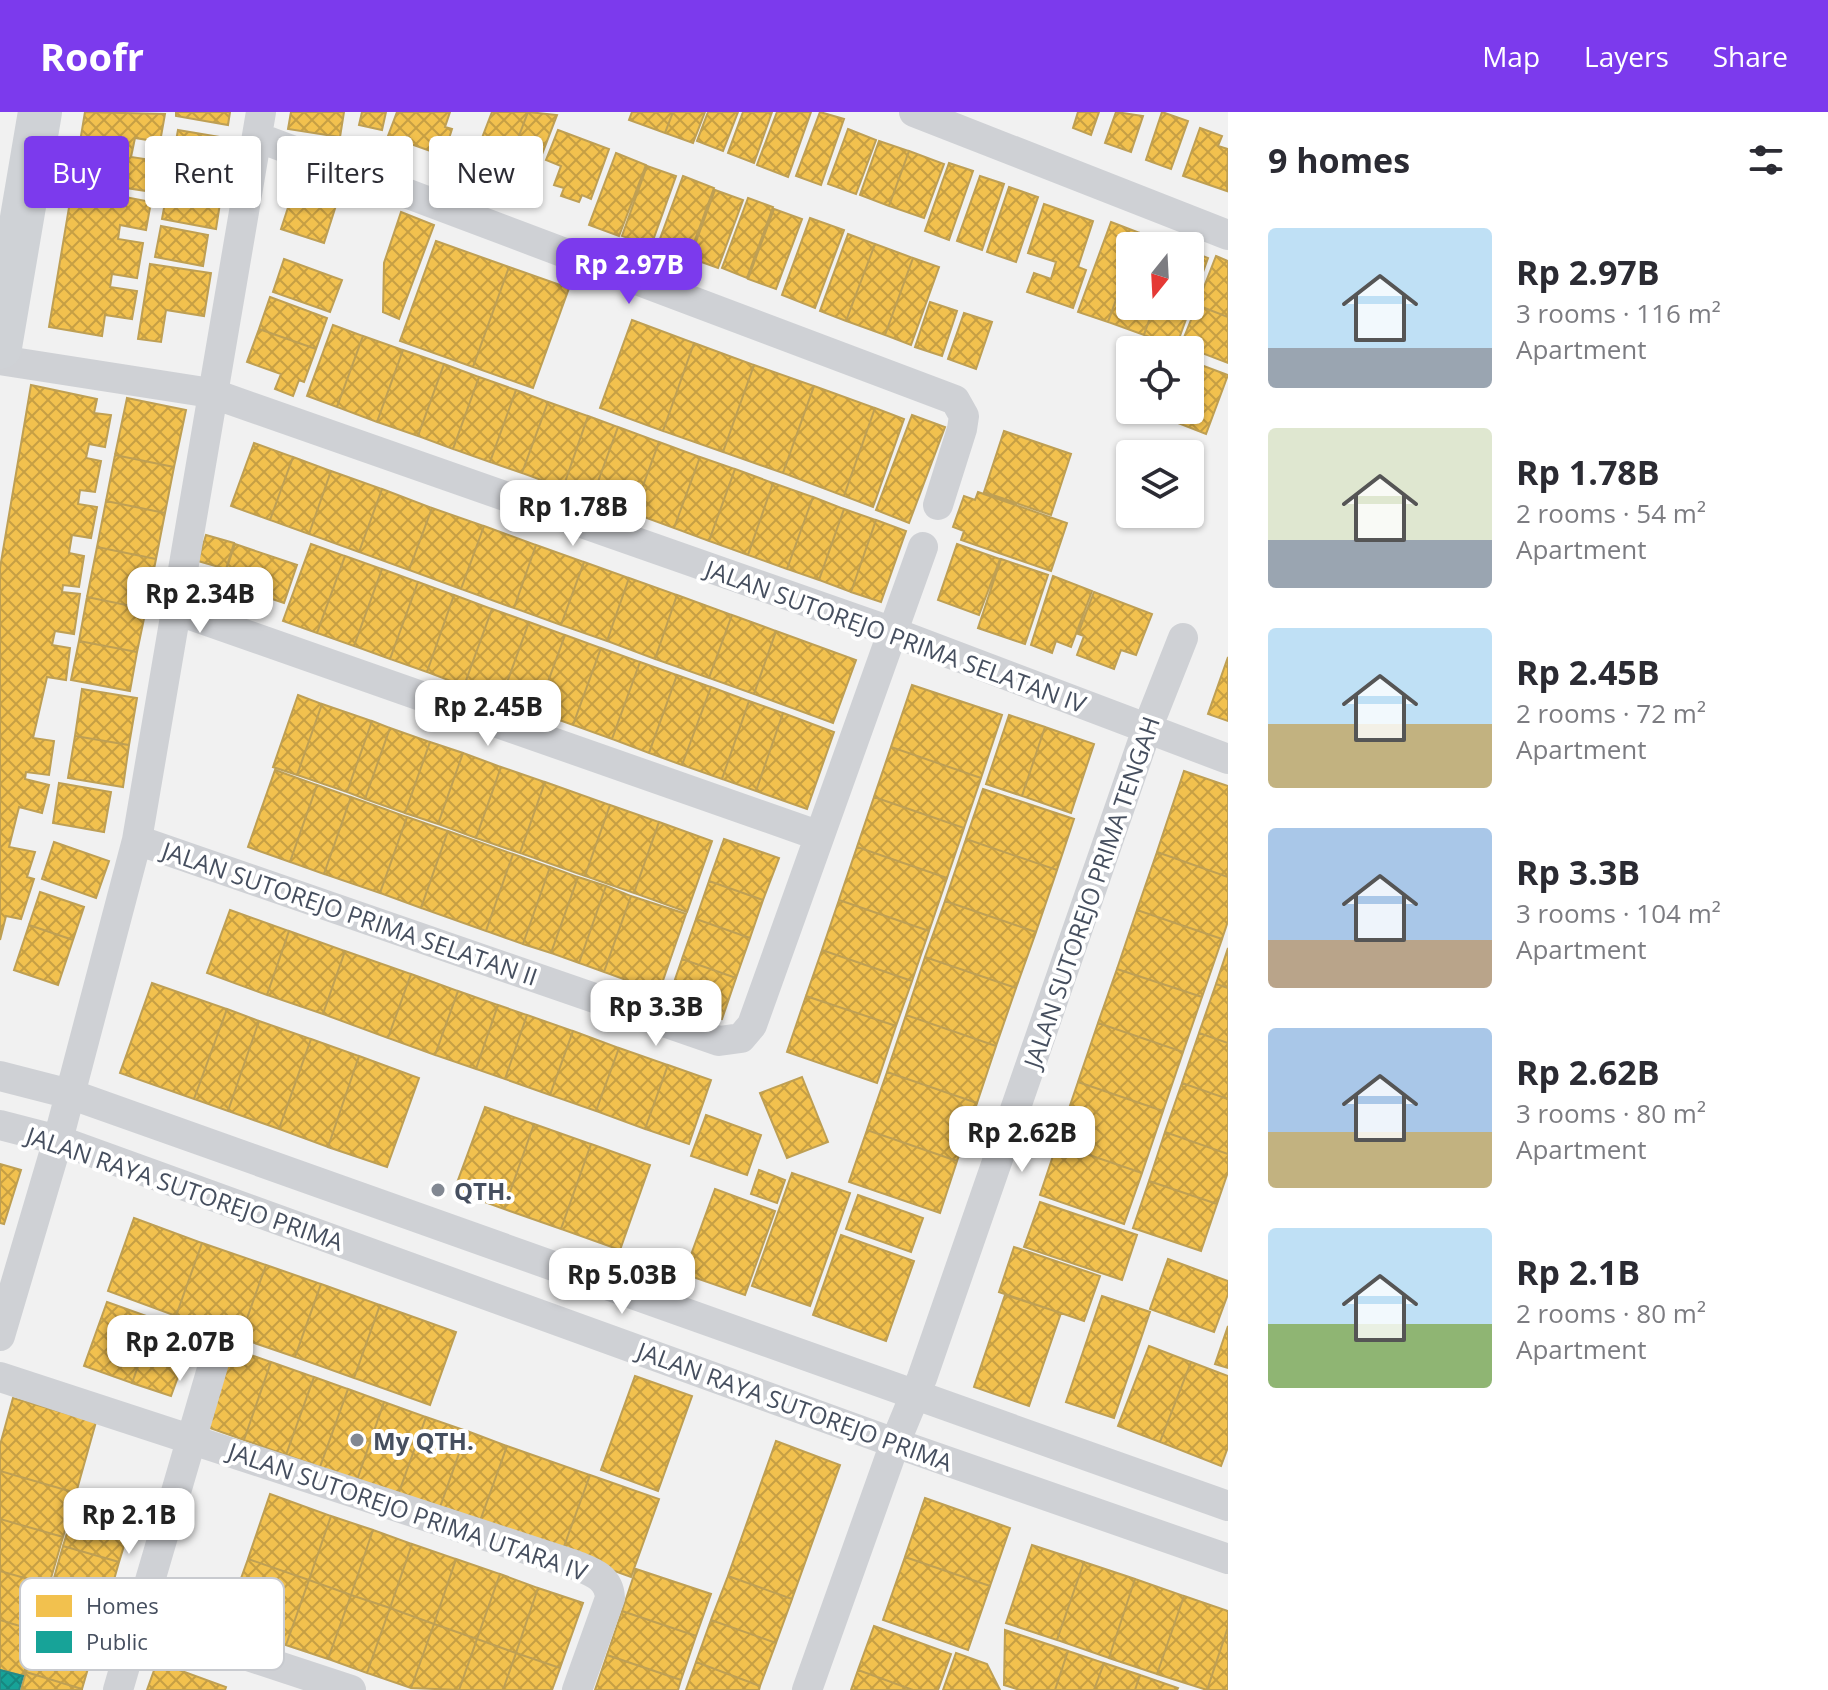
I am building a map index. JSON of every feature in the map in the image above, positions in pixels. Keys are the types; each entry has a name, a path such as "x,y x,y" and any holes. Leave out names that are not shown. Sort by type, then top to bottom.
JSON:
{"main road":[{"path":"0,347 40,112"}],"street":[{"path":"914,112 1228,235"},
{"path":"0,1336 58,1140 137,840 259,124 955,400 964,416 962,429 938,505"},
{"name":"JALAN SUTOREJO PRIMA SELATAN IV","path":"0,360 211,393 890,631 1228,759"},
{"name":"JALAN SUTOREJO PRIMA SELATAN II","path":"137,840 728,1042 741,1038 752,1025 817,835 923,547"},
{"path":"176,610 817,835"},
{"name":"JALAN SUTOREJO PRIMA TENGAH","path":"807,1690 895,1443 916,1395 1147,729 1183,638"},
{"name":"JALAN RAYA SUTOREJO PRIMA","path":"0,1076 70,1094 1228,1506"},
{"name":"JALAN RAYA SUTOREJO PRIMA","path":"0,1125 58,1140 895,1443 1228,1559"},
{"path":"151,1578 219,1345"},
{"name":"JALAN SUTOREJO PRIMA UTARA IV","path":"0,1377 191,1436 575,1565 601,1577 608,1585 610,1598 577,1690"},
{"path":"284,1668 351,1690"},
{"path":"118,1690 124,1670"}],"building: Homes":[{"path":"85,112 165,114 161,136 135,138 131,157 145,159 145,191 129,188 129,136 81,136"},
{"path":"176,112 230,112 228,125 176,116"},
{"path":"291,112 344,112 340,136 288,129"},
{"path":"362,112 386,112 382,130 359,125"},
{"path":"397,112 450,112 445,127 452,129 450,136 429,136 429,151 413,145 413,136 388,136"},
{"path":"492,112 528,112 519,136 483,136"},
{"path":"528,112 557,115 543,152 543,136 519,136"},
{"path":"632,112 673,112 665,133 629,120"},
{"path":"673,112 705,112 693,143 665,133"},
{"path":"708,112 738,112 723,151 697,141"},
{"path":"743,112 772,112 754,163 728,153"},
{"path":"777,112 811,112 788,177 757,165"},
{"path":"820,112 844,119 821,185 796,176"},
{"path":"1078,112 1099,112 1091,135 1073,128"},
{"path":"1116,112 1143,116 1131,152 1105,143"},
{"path":"1162,112 1188,121 1171,169 1146,160"},
{"path":"1200,128 1222,136 1218,146 1228,149 1227,191 1183,176"},
{"path":"848,129 876,140 856,194 828,184"},
{"path":"178,130 214,136 177,136"},
{"path":"558,130 609,149 591,199 582,195 579,202 561,196 564,188 554,185 561,166 546,160"},
{"path":"879,141 909,151 889,206 860,195"},
{"path":"909,151 944,164 924,218 889,206"},
{"path":"616,153 646,165 619,236 589,225"},
{"path":"949,163 973,171 949,240 925,231"},
{"path":"647,166 676,176 651,246 622,236"},
{"path":"683,176 714,188 688,259 657,247"},
{"path":"980,176 1004,184 982,250 957,241"},
{"path":"1009,187 1038,197 1016,262 987,252"},
{"path":"715,190 743,200 718,268 690,258"},
{"path":"129,198 145,201 145,208 150,208 146,230 120,225 118,239 143,243 137,278 112,274 110,287 137,291 132,319 105,315 102,336 49,327 69,208 129,208"},
{"path":"748,198 773,207 747,278 722,268"},
{"path":"1044,204 1093,221 1078,267 1086,270 1073,308 1027,292 1034,273 1051,279 1056,262 1028,253"},
{"path":"164,208 219,208 216,229 162,219"},
{"path":"288,208 335,208 324,243 281,229"},
{"path":"774,209 802,219 776,289 748,279"},
{"path":"401,212 434,225 399,319 383,312 384,263"},
{"path":"810,218 844,230 815,308 782,295"},
{"path":"1111,222 1137,232 1116,232 1116,300 1108,322 1078,312"},
{"path":"161,226 208,235 203,266 155,257"},
{"path":"848,234 875,244 846,321 820,311"},
{"path":"436,241 509,267 473,367 400,341"},
{"path":"875,244 913,258 885,335 846,321"},
{"path":"1216,256 1228,261 1228,317 1204,308 1204,287"},
{"path":"913,258 939,267 911,345 885,335"},
{"path":"284,259 342,280 330,312 273,292"},
{"path":"150,264 211,273 204,316 166,310 161,342 138,339"},
{"path":"509,267 569,288 533,388 473,367"},
{"path":"270,297 327,318 316,349 259,329"},
{"path":"1116,300 1116,320 1149,320 1144,335 1108,322"},
{"path":"930,302 957,311 942,356 915,347"},
{"path":"1204,308 1228,317 1228,363 1204,354 1204,336 1185,336 1191,320 1204,320"},
{"path":"964,313 992,322 976,369 948,359"},
{"path":"632,320 694,343 663,431 600,408"},
{"path":"1149,320 1186,320 1180,336 1144,335"},
{"path":"333,325 363,336 337,407 307,396"},
{"path":"259,329 316,349 304,382 299,380 293,396 275,389 281,374 247,362"},
{"path":"363,336 403,350 377,422 337,407"},
{"path":"694,343 754,365 723,452 663,431"},
{"path":"403,350 444,364 418,436 377,422"},
{"path":"444,364 479,377 453,449 418,436"},
{"path":"754,365 814,386 783,473 723,452"},
{"path":"1204,366 1228,375 1206,434 1181,424 1204,424"},
{"path":"479,377 516,390 490,462 453,449"},
{"path":"31,385 97,399 94,413 111,415 105,447 89,444 86,458 101,461 95,492 80,490 78,504 97,507 91,538 72,535 69,553 84,556 79,587 63,585 62,592 80,594 74,634 55,631 52,645 70,648 66,680 47,677 33,738 54,741 49,775 26,772 25,779 49,785 42,813 19,807 9,847 35,852 27,877 34,879 21,919 6,916 0,940 0,568"},
{"path":"814,386 875,408 844,496 783,473"},
{"path":"516,390 548,402 522,473 490,462"},
{"path":"127,398 186,410 174,467 115,455"},
{"path":"548,402 588,416 563,488 522,473"},
{"path":"875,408 904,419 873,507 844,496"},
{"path":"912,415 945,427 909,523 876,510"},
{"path":"588,416 618,427 592,498 563,488"},
{"path":"618,427 659,442 633,513 592,498"},
{"path":"1004,431 1071,454 1051,515 984,492"},
{"path":"659,442 700,457 674,528 633,513"},
{"path":"254,443 293,457 270,520 231,506"},
{"path":"115,455 174,467 165,513 106,501"},
{"path":"293,457 331,471 309,534 270,520"},
{"path":"700,457 735,469 709,541 674,528"},
{"path":"735,469 773,483 748,555 709,541"},
{"path":"331,471 382,489 359,552 309,534"},
{"path":"773,483 813,497 787,569 748,555"},
{"path":"382,489 432,508 409,570 359,552"},
{"path":"978,492 1067,523 1051,571 961,540 964,531 953,527 964,496 975,500"},
{"path":"813,497 844,509 819,580 787,569"},
{"path":"106,501 165,513 156,559 97,547"},
{"path":"432,508 484,526 461,589 409,570"},
{"path":"844,509 876,520 851,592 819,580"},
{"path":"876,520 906,531 881,602 851,592"},
{"path":"484,526 536,545 514,608 461,589"},
{"path":"206,535 234,543 226,569 198,561"},
{"path":"235,544 297,565 284,603 222,582"},
{"path":"311,544 345,556 317,633 283,621"},
{"path":"957,544 1000,559 979,615 938,600"},
{"path":"536,545 584,562 561,625 514,608"},
{"path":"97,547 156,559 146,609 87,597"},
{"path":"345,556 382,569 354,646 317,633"},
{"path":"1001,559 1048,575 1025,644 978,628"},
{"path":"584,562 629,578 607,641 561,625"},
{"path":"382,569 418,582 390,659 354,646"},
{"path":"1053,576 1092,591 1071,647 1056,641 1052,653 1031,645"},
{"path":"629,578 677,595 655,659 607,641"},
{"path":"418,582 454,595 427,672 390,659"},
{"path":"1094,592 1152,614 1136,655 1121,650 1114,669 1077,655 1084,636 1078,634"},
{"path":"454,595 492,609 464,686 427,672"},
{"path":"677,595 732,615 709,678 655,659"},
{"path":"87,597 146,609 137,652 79,641"},
{"path":"492,609 529,622 501,699 464,686"},
{"path":"732,615 776,631 754,694 709,678"},
{"path":"529,622 565,635 537,712 501,699"},
{"path":"776,631 856,660 833,723 754,694"},
{"path":"565,635 601,648 573,725 537,712"},
{"path":"79,641 137,652 130,691 71,680"},
{"path":"601,648 640,662 612,739 573,725"},
{"path":"1228,657 1228,721 1208,714"},
{"path":"640,662 677,675 649,753 612,739"},
{"path":"677,675 711,687 682,765 649,753"},
{"path":"912,685 1002,715 981,778 891,747"},
{"path":"711,687 749,701 722,779 682,765"},
{"path":"82,689 137,698 129,745 75,736"},
{"path":"298,695 322,704 297,775 273,767"},
{"path":"749,701 783,713 756,791 722,779"},
{"path":"322,704 372,721 347,792 297,775"},
{"path":"783,713 834,732 807,809 756,791"},
{"path":"1009,715 1045,727 1022,796 986,784"},
{"path":"372,721 390,728 365,799 347,792"},
{"path":"1045,727 1094,744 1071,813 1022,796"},
{"path":"390,728 430,742 405,813 365,799"},
{"path":"75,736 129,745 123,787 68,778"},
{"path":"430,742 463,753 438,824 405,813"},
{"path":"891,747 981,778 964,828 874,797"},
{"path":"463,753 501,767 476,838 438,824"},
{"path":"501,767 545,782 520,853 476,838"},
{"path":"275,770 317,785 290,862 248,847"},
{"path":"1184,771 1228,786 1228,877 1157,852"},
{"path":"545,782 610,805 585,876 520,853"},
{"path":"59,783 111,792 104,832 53,823"},
{"path":"317,785 351,797 324,874 290,862"},
{"path":"983,789 1074,819 1057,870 966,839"},
{"path":"351,797 407,817 380,893 324,874"},
{"path":"874,797 964,828 947,878 857,847"},
{"path":"610,805 659,822 634,893 585,876"},
{"path":"407,817 448,831 421,908 380,893"},
{"path":"659,822 712,841 687,912 634,893"},
{"path":"448,831 513,854 486,931 421,908"},
{"path":"724,839 779,858 763,900 709,881"},
{"path":"966,839 1057,870 1036,932 945,901"},
{"path":"54,842 109,861 96,898 42,879"},
{"path":"857,847 947,878 929,931 839,900"},
{"path":"1157,852 1228,877 1228,921 1222,939 1137,910"},
{"path":"513,854 550,867 523,944 486,931"},
{"path":"550,867 578,877 551,953 523,944"},
{"path":"578,877 606,886 579,963 551,953"},
{"path":"709,881 763,900 750,938 696,919"},
{"path":"606,886 631,896 604,972 579,963"},
{"path":"40,892 84,907 73,940 29,925"},
{"path":"631,896 686,914 659,992 604,972"},
{"path":"839,900 929,931 912,981 822,950"},
{"path":"945,901 1036,932 1016,988 925,957"},
{"path":"230,910 289,931 267,995 207,973"},
{"path":"1137,910 1222,939 1202,997 1117,969"},
{"path":"696,919 750,938 736,978 682,959"},
{"path":"29,925 73,940 58,985 14,970"},
{"path":"289,931 345,951 323,1014 267,995"},
{"path":"1228,948 1228,988 1216,984"},
{"path":"822,950 912,981 896,1026 806,996"},
{"path":"345,951 411,974 388,1038 323,1014"},
{"path":"925,957 1016,988 996,1046 906,1015"},
{"path":"682,959 736,978 722,1019 668,1000"},
{"path":"1117,969 1202,997 1183,1052 1098,1023"},
{"path":"411,974 458,991 435,1055 388,1038"},
{"path":"152,983 227,1009 194,1099 120,1073"},
{"path":"1216,984 1228,988 1228,1043 1199,1033"},
{"path":"458,991 498,1005 476,1069 435,1055"},
{"path":"806,996 896,1026 877,1083 787,1052"},
{"path":"498,1005 527,1015 505,1079 476,1069"},
{"path":"227,1009 259,1021 228,1111 194,1099"},
{"path":"527,1015 573,1031 550,1095 505,1079"},
{"path":"906,1015 996,1046 977,1103 887,1072"},
{"path":"259,1021 311,1039 279,1129 228,1111"},
{"path":"1098,1023 1183,1052 1163,1111 1078,1082"},
{"path":"573,1031 619,1048 596,1111 550,1095"},
{"path":"1199,1033 1228,1043 1228,1099 1182,1083"},
{"path":"311,1039 359,1056 328,1147 279,1129"},
{"path":"619,1048 668,1065 645,1129 596,1111"},
{"path":"359,1056 419,1078 387,1167 328,1147"},
{"path":"668,1065 711,1080 689,1144 645,1129"},
{"path":"887,1072 977,1103 957,1161 867,1130"},
{"path":"802,1077 828,1142 787,1158 760,1093"},
{"path":"1078,1082 1163,1111 1142,1173 1057,1144"},
{"path":"1182,1083 1228,1099 1228,1154 1165,1132"},
{"path":"485,1107 534,1124 504,1209 454,1191"},
{"path":"706,1115 761,1135 747,1175 691,1156"},
{"path":"534,1124 591,1144 561,1229 504,1209"},
{"path":"867,1130 957,1161 940,1213 849,1182"},
{"path":"1165,1132 1228,1154 1228,1172 1217,1204 1149,1181"},
{"path":"591,1144 650,1165 620,1250 561,1229"},
{"path":"1057,1144 1142,1173 1124,1224 1040,1195"},
{"path":"0,1164 21,1170 4,1224 0,1223"},
{"path":"759,1170 785,1180 777,1203 751,1194"},
{"path":"792,1173 850,1193 810,1306 752,1286"},
{"path":"1149,1181 1217,1204 1201,1251 1133,1228"},
{"path":"715,1189 775,1211 745,1295 684,1274"},
{"path":"858,1195 923,1218 911,1252 846,1229"},
{"path":"1040,1202 1137,1235 1122,1280 1024,1247"},
{"path":"134,1218 202,1243 176,1316 108,1291"},
{"path":"841,1235 914,1261 886,1341 813,1315"},
{"path":"202,1243 266,1265 240,1338 176,1316"},
{"path":"1014,1247 1100,1276 1084,1321 999,1292"},
{"path":"1168,1259 1228,1281 1228,1294 1214,1332 1150,1309"},
{"path":"266,1265 321,1284 295,1357 240,1338"},
{"path":"321,1284 380,1305 354,1378 295,1357"},
{"path":"1005,1295 1061,1313 1029,1406 974,1387"},
{"path":"1102,1296 1150,1312 1114,1418 1066,1402"},
{"path":"107,1302 155,1319 132,1383 84,1366"},
{"path":"380,1305 456,1332 430,1405 354,1378"},
{"path":"155,1319 194,1333 171,1396 132,1383"},
{"path":"1228,1326 1228,1368 1215,1364"},
{"path":"1149,1346 1191,1362 1160,1442 1118,1426"},
{"path":"231,1348 271,1362 244,1440 204,1426"},
{"path":"271,1362 314,1377 286,1455 244,1440"},
{"path":"1191,1362 1228,1376 1228,1447 1221,1466 1160,1442"},
{"path":"635,1376 692,1396 658,1491 601,1470"},
{"path":"314,1377 348,1389 320,1467 286,1455"},
{"path":"348,1389 384,1402 357,1480 320,1467"},
{"path":"13,1398 96,1422 76,1493 0,1471 0,1445"},
{"path":"384,1402 426,1417 398,1495 357,1480"},
{"path":"426,1417 467,1431 439,1510 398,1495"},
{"path":"467,1431 507,1446 479,1524 439,1510"},
{"path":"776,1441 840,1465 792,1599 728,1576"},
{"path":"507,1446 590,1475 562,1552 479,1524"},
{"path":"0,1471 76,1493 63,1537 0,1519"},
{"path":"590,1475 659,1499 631,1577 562,1552"},
{"path":"270,1494 331,1516 309,1580 248,1559"},
{"path":"925,1498 1010,1528 990,1586 905,1557"},
{"path":"75,1507 131,1523 119,1562 63,1546"},
{"path":"331,1516 373,1530 351,1595 309,1580"},
{"path":"0,1519 63,1537 51,1578 24,1578 0,1571"},
{"path":"373,1530 412,1544 390,1608 351,1595"},
{"path":"412,1544 456,1559 434,1624 390,1608"},
{"path":"1032,1545 1084,1562 1057,1640 1006,1623"},
{"path":"63,1546 119,1562 114,1578 54,1578"},
{"path":"905,1557 990,1586 968,1650 883,1620"},
{"path":"248,1559 309,1580 286,1645 284,1578 241,1578"},
{"path":"456,1559 500,1574 477,1639 434,1624"},
{"path":"1084,1562 1135,1579 1109,1658 1057,1640"},
{"path":"636,1569 711,1594 696,1636 622,1611"},
{"path":"0,1571 24,1578 20,1578 20,1626 0,1620"},
{"path":"500,1574 538,1588 516,1653 477,1639"},
{"path":"728,1576 792,1599 776,1643 711,1620"},
{"path":"1135,1579 1184,1596 1157,1674 1109,1658"},
{"path":"309,1580 351,1595 328,1659 286,1645"},
{"path":"538,1588 583,1603 560,1668 516,1653"},
{"path":"351,1595 390,1608 367,1673 328,1659"},
{"path":"1184,1596 1228,1611 1228,1627 1207,1690 1157,1674"},
{"path":"390,1608 434,1624 411,1688 367,1673"},
{"path":"622,1611 696,1636 681,1680 607,1655"},
{"path":"0,1620 20,1626 20,1670 25,1670 23,1676 0,1670"},
{"path":"711,1620 776,1643 760,1686 696,1662"},
{"path":"434,1624 477,1639 459,1690 411,1688"},
{"path":"874,1626 951,1654 938,1690 913,1690 858,1670"},
{"path":"1228,1627 1228,1690 1207,1690"},
{"path":"1005,1630 1068,1651 1055,1690 1020,1690 1004,1685"},
{"path":"477,1639 516,1653 503,1690 459,1690"},
{"path":"1068,1651 1104,1663 1094,1690 1055,1690"},
{"path":"516,1653 560,1668 552,1690 503,1690"},
{"path":"956,1653 987,1664 1000,1690 943,1690"},
{"path":"607,1655 681,1680 678,1690 595,1690"},
{"path":"696,1662 760,1686 759,1690 686,1690"},
{"path":"1104,1663 1140,1675 1135,1690 1094,1690"},
{"path":"27,1670 88,1670 82,1689"},
{"path":"154,1670 179,1670 226,1687 225,1690 147,1690"},
{"path":"858,1670 913,1690 851,1690"},
{"path":"26,1672 82,1689 82,1690 21,1690"},
{"path":"1140,1675 1178,1688 1135,1690"}],"building: Public":[{"path":"0,1670 23,1676 19,1690 0,1690"}],"place":[{"name":"QTH.","path":"438,1190"},
{"name":"My QTH.","path":"357,1440"}]}
